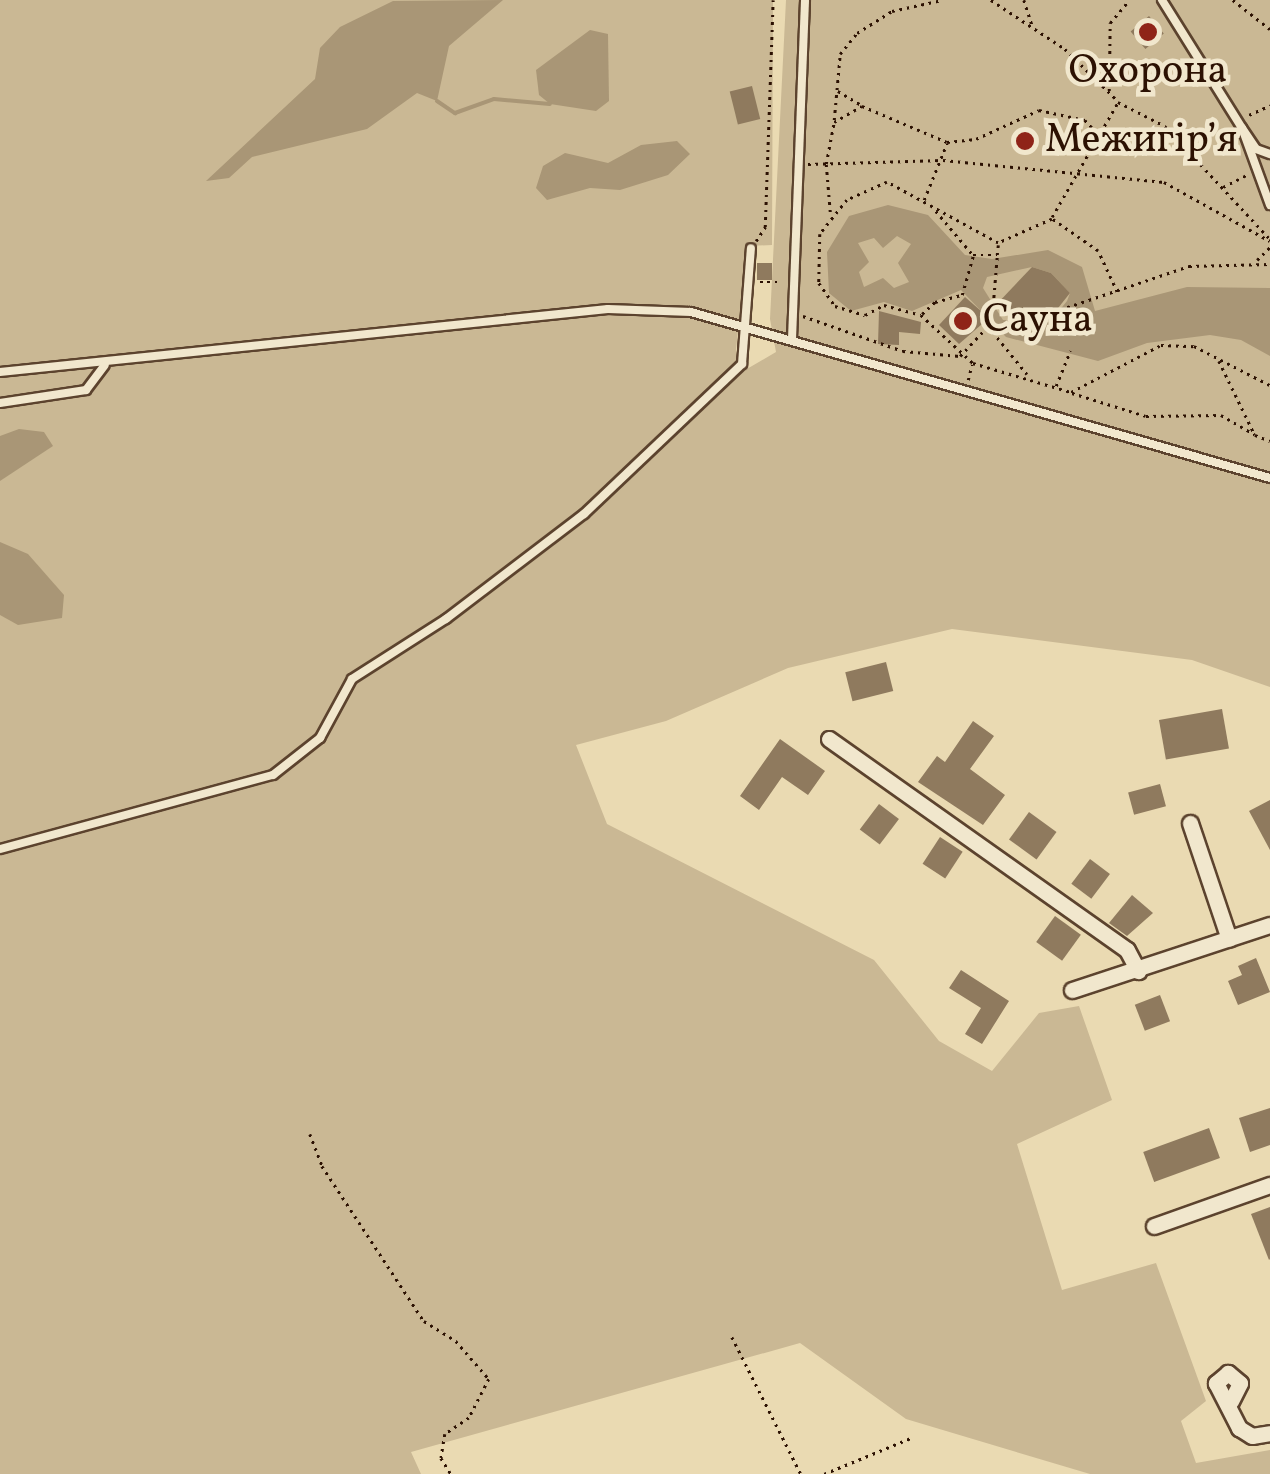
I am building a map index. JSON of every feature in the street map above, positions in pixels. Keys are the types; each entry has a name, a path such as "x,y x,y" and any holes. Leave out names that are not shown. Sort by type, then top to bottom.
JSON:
{"street":[{"path":"829,740 1126,950 1138,971"},
{"path":"1190,823 1229,939"},
{"path":"1072,990 1270,925"},
{"path":"1154,1226 1270,1185"},
{"path":"1231,1401 1239,1428 1252,1436 1270,1433"}],"lane":[{"path":"792,339 805,0"},
{"path":"1162,0 1256,149 1270,154"},
{"path":"1240,124 1254,171 1270,205"},
{"path":"0,849 273,775 320,738 352,679 446,619 584,514 742,364 748,327 751,248"},
{"path":"0,372 104,365 608,309 692,312 1270,478"},
{"path":"0,403 86,390 104,365"}],"path":[{"path":"751,248 765,226 774,0"},
{"path":"830,214 826,164 840,54 857,34 892,12 942,0"},
{"path":"991,0 1032,27 1118,102 1164,126 1270,240"},
{"path":"1024,0 1032,27"},
{"path":"1109,92 1110,23 1129,0"},
{"path":"1234,0 1270,29"},
{"path":"836,90 862,106 947,142 976,139 1039,110 1085,120 1097,133"},
{"path":"998,243 1052,219 1080,174 1097,133 1118,102"},
{"path":"1240,124 1270,105"},
{"path":"834,122 862,106"},
{"path":"924,200 947,142"},
{"path":"798,164 943,160 1164,182 1270,240"},
{"path":"1222,187 1254,171"},
{"path":"960,356 921,315 884,305 865,314 835,306 819,282 820,234 830,214 865,187 887,182 998,243"},
{"path":"934,208 973,255"},
{"path":"1052,219 1098,252 1117,292"},
{"path":"985,312 993,304 998,243"},
{"path":"1255,262 1270,247"},
{"path":"973,255 997,254"},
{"path":"921,315 935,302 962,295 973,255"},
{"path":"1052,312 1189,266 1270,264"},
{"path":"749,282 794,282"},
{"path":"793,308 816,325 876,344 960,356 1146,416 1221,415 1270,442"},
{"path":"960,356 988,326 1028,375"},
{"path":"1071,392 1161,345 1194,346 1270,385"},
{"path":"1056,386 1070,351"},
{"path":"1218,360 1255,434"},
{"path":"964,392 973,362"},
{"path":"310,1134 322,1166 424,1321 456,1341 489,1379 469,1418 445,1434 440,1458 452,1474"},
{"path":"732,1337 801,1474"},
{"path":"824,1474 911,1438"}],"shaded area":[{"path":"0,0 773,0 772,245 747,246 736,350 740,373 776,352 770,319 786,0 1270,0 1270,687 1192,660 952,629 788,668 666,721 576,745 607,824 874,960 939,1041 992,1071 1039,1013 1079,1006 1112,1100 1017,1144 1062,1290 1156,1263 1206,1401 1181,1421 1196,1463 1270,1450 1270,1474 1090,1474 906,1419 800,1343 411,1452 421,1474 0,1474"},
{"path":"503,0 449,46 437,101 417,93 367,129 252,157 229,178 206,181 315,79 320,48 340,27 393,1"},
{"path":"590,30 608,34 609,101 596,111 550,104 539,95 536,70"},
{"path":"677,141 690,154 668,175 620,190 590,188 547,200 536,188 543,166 565,153 608,163 641,145"},
{"path":"888,205 928,215 965,255 992,259 1048,250 1082,267 1095,311 1187,287 1270,288 1270,356 1241,340 1210,335 1147,343 1098,361 1006,337 961,290 912,311 884,302 851,311 829,293 827,252 849,216","holes":["897,236 911,244 898,263 909,282 894,288 883,278 864,287 859,272 869,262 858,243 874,238 883,248","1032,267 1051,273 1070,293 1067,301 1050,322 1003,320 983,288 987,277"]},
{"path":"19,429 44,432 53,446 0,481 0,436"},
{"path":"0,542 28,554 64,595 62,618 18,625 0,615"}],"building":[{"path":"1149,16 1164,34 1145,49 1131,31"},
{"path":"752,86 760,119 738,125 730,92"},
{"path":"757,263 772,263 772,280 757,280"},
{"path":"1032,267 1051,273 1070,293 1047,322 995,306"},
{"name":"Сауна","path":"965,297 989,318 959,344 939,325"},
{"path":"879,311 921,322 920,334 899,332 899,345 878,344"},
{"path":"886,662 893,691 853,701 845,672"},
{"path":"1222,709 1229,748 1166,760 1159,720"},
{"path":"973,721 994,736 970,769 1005,795 983,825 918,782 937,756 945,762"},
{"path":"780,739 825,771 808,795 782,777 759,810 740,796"},
{"path":"1160,784 1166,806 1134,815 1128,793"},
{"path":"1270,800 1270,850 1249,811"},
{"path":"879,804 899,819 880,845 860,830"},
{"path":"1029,812 1057,832 1037,859 1009,840"},
{"path":"940,837 963,852 945,879 923,864"},
{"path":"1090,859 1110,874 1091,899 1071,884"},
{"path":"1132,895 1153,913 1127,936 1109,923"},
{"path":"1055,916 1081,935 1062,961 1036,942"},
{"path":"1256,958 1270,992 1238,1005 1228,981 1242,975 1238,966"},
{"path":"961,970 1009,1001 982,1044 965,1034 981,1008 949,988"},
{"path":"1160,995 1170,1021 1145,1031 1135,1005"},
{"path":"1270,1108 1270,1145 1250,1152 1239,1118"},
{"path":"1209,1128 1220,1158 1154,1182 1143,1152"},
{"path":"1270,1207 1270,1259 1269,1260 1251,1214"}],"waterway":[{"path":"437,101 455,113 494,99 550,104"}],"place":[{"name":"Охорона","path":"1148,32"},
{"name":"Межигір’я","path":"1025,141"},
{"name":"Сауна","path":"963,321"}]}
